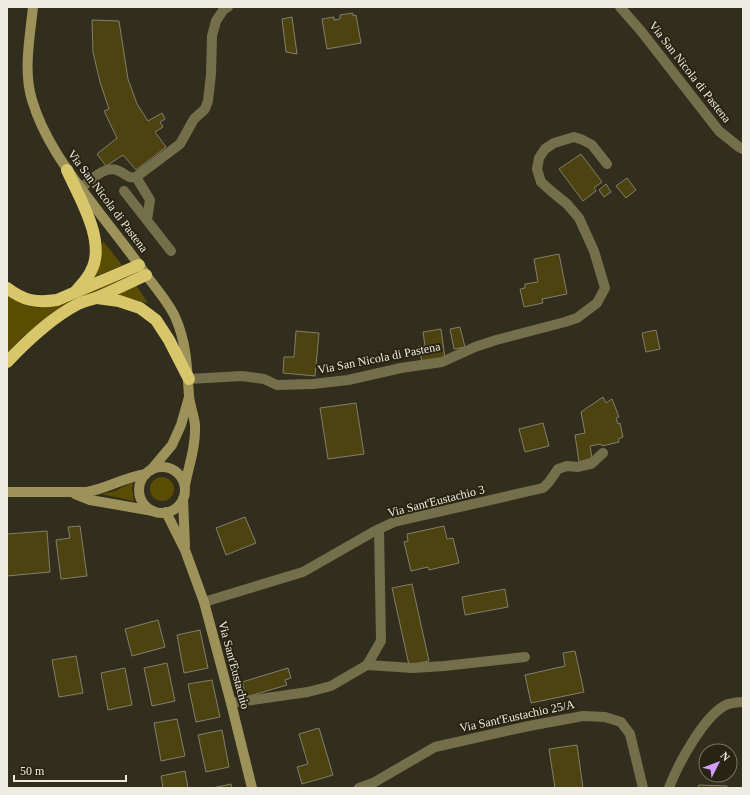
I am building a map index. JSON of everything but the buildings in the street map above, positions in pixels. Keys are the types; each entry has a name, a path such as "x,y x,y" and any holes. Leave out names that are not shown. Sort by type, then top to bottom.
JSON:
{"highway":[{"path":"67,170 96,237 96,253 92,271 76,292"},
{"path":"7,288 17,296 28,300 43,302 57,300 76,292 143,270"},
{"path":"7,362 42,328 79,303 96,298 143,270"},
{"path":"96,298 119,301 140,308 156,320 169,340 189,379"}],"street":[{"name":"Via San Nicola di Pastena","path":"33,7 28,72 31,100 41,124 67,170 143,270 176,317 186,349 189,397 194,414 194,444 185,485"},
{"path":"81,188 99,174 109,169 119,170 128,178 136,177 180,144 194,120 205,109 208,101 211,74 212,36 216,21 224,9 228,7"},
{"name":"Via San Nicola di Pastena","path":"620,7 641,31 719,131 743,149"},
{"name":"Via San Nicola di Pastena","path":"189,379 242,376 264,379 277,385 313,384 348,380 401,368 442,362 489,342 577,318 597,303 605,288 594,251 579,218 567,204 541,182 537,169 539,158 545,149 554,143 574,137 592,145 607,164"},
{"path":"136,177 150,200 147,220"},
{"path":"124,191 171,251"},
{"name":"Via San Nicola di Pastena","path":"148,472 172,445 189,397"},
{"name":"Via Sant'Eustachio 3","path":"204,602 303,572 394,522 543,488 550,482 558,469 567,466 578,467 591,464 603,453"},
{"path":"7,492 87,492 98,490 156,468 169,468 179,474 185,485 183,499 177,508 163,512 90,500 71,493"},
{"path":"148,472 142,480 140,487 142,501 153,510 163,512"},
{"name":"Via Sant'Eustachio","path":"183,499 185,550"},
{"name":"Via Sant'Eustachio","path":"163,512 185,550 204,602 232,703 252,788"},
{"path":"232,703 308,692 332,686 367,665 381,641 379,529"},
{"path":"367,665 413,668 525,656"},
{"path":"669,788 673,776 701,727 715,713 727,704 743,702"},
{"name":"Via Sant'Eustachio 25/A","path":"359,788 373,783 435,747 529,726 583,716 605,717 621,722 630,734 642,788"}],"shaded area":[{"path":"103,241 122,265 93,278"},
{"path":"124,276 125,279 47,317 25,335 7,353 7,295 25,305 41,308 53,306 91,292"},
{"path":"136,285 148,303 116,295"},
{"path":"162,477 171,480 174,489 171,498 162,501 153,498 150,489 153,480"},
{"path":"133,482 132,488 134,501 101,494 115,491"}]}
